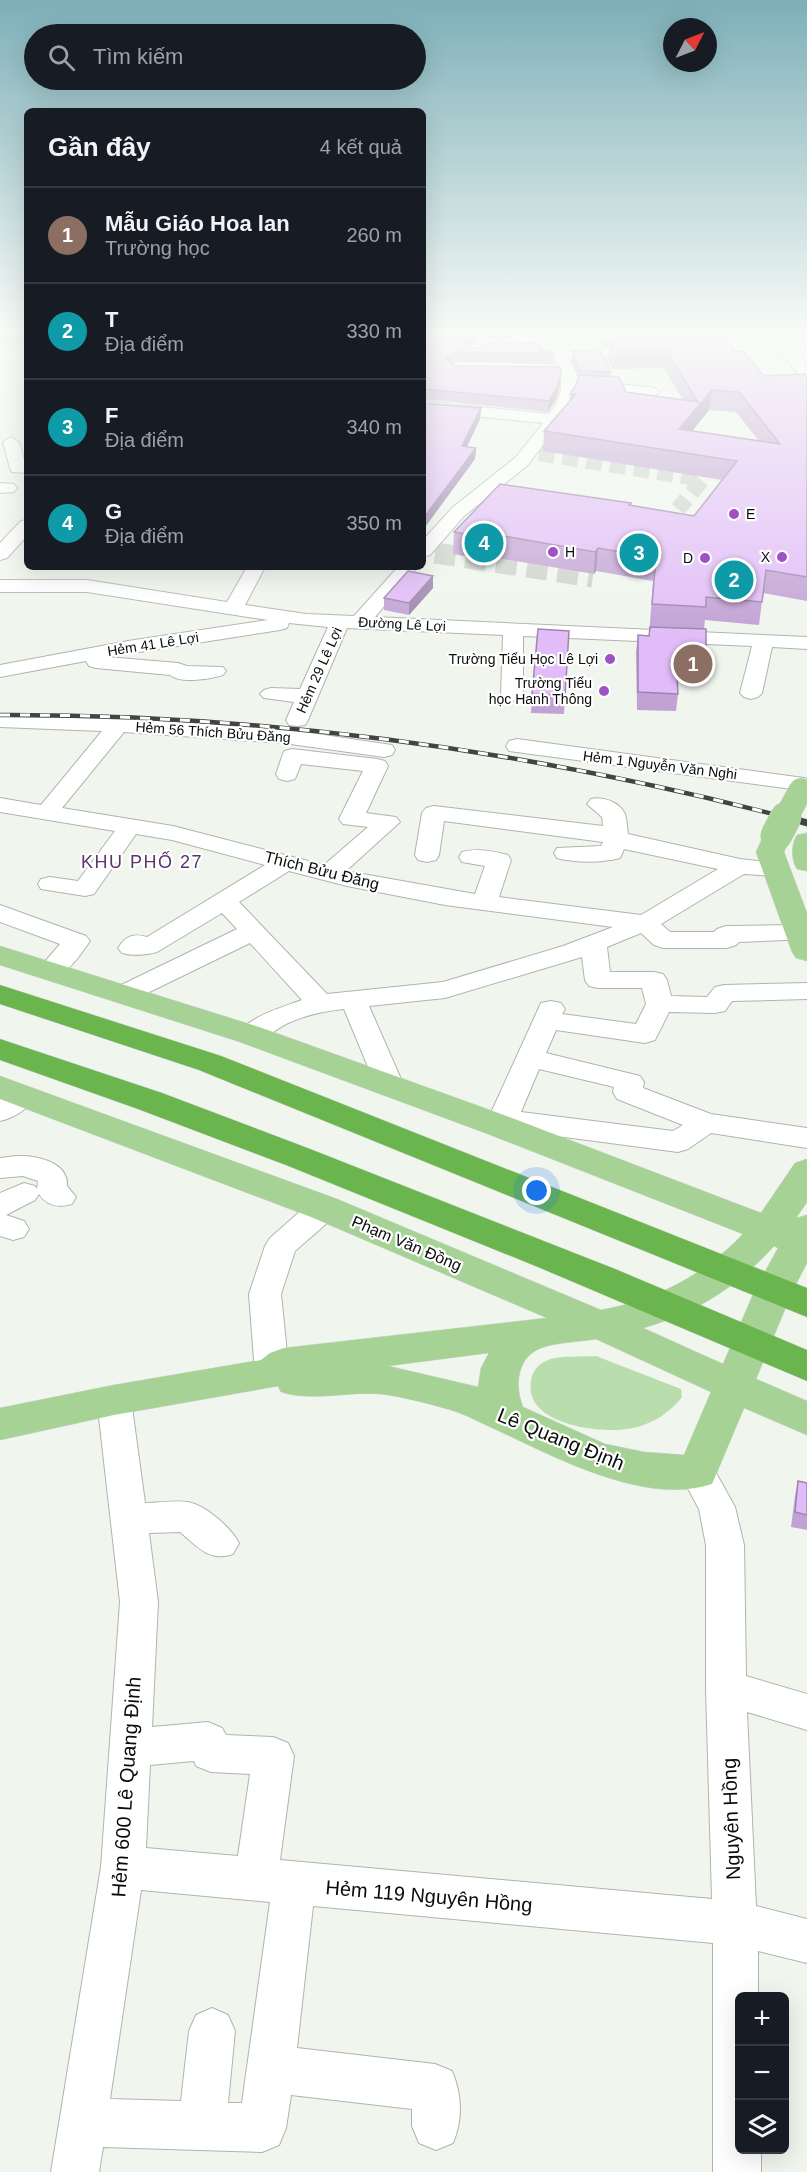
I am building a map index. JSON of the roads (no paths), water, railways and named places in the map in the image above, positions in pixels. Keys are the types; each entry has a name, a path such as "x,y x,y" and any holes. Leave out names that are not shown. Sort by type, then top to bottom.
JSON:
{"highway":[{"path":"0,994 210,1064 791,1296"},
{"path":"0,1049 187,1113 669,1306 807,1366"}],"main road":[{"path":"803,943 770,852 776,836 804,785"},
{"path":"807,841 807,863"},
{"path":"0,955 251,1035 390,1086 502,1123 796,1236"},
{"name":"Phạm Văn Đồng","path":"8,1098 324,1208 597,1324 807,1419"},
{"name":"Lê Quang Định","path":"272,1373 286,1381 381,1379 467,1399 592,1456 614,1463 658,1472 697,1472 752,1342 791,1296 798,1188 807,1171"},
{"name":"Lê Quang Định","path":"0,1424 114,1400 272,1373 284,1363 535,1333 597,1324 646,1313 669,1306 726,1270 796,1236"},
{"path":"507,1417 497,1393 500,1370 513,1349 535,1333"}],"street":[{"path":"426,550 458,512 534,452 544,435"},
{"path":"0,469 22,468 11,442"},
{"path":"0,554 24,528"},
{"path":"87,586 99,570"},
{"path":"233,609 254,570"},
{"name":"Hẻm 29 Lê Lợi","path":"297,720 306,696 350,622 405,570"},
{"name":"Đường Lê Lợi","path":"0,586 87,586 306,621 807,644"},
{"name":"Hẻm 41 Lê Lợi","path":"0,671 306,621"},
{"path":"512,695 513,630"},
{"path":"751,693 763,641"},
{"path":"70,658 145,668 178,669 178,673 216,671"},
{"path":"271,694 306,696"},
{"path":"0,721 118,725"},
{"name":"Hẻm 56 Thích Bửu Đăng","path":"47,812 118,725 253,734 384,750"},
{"path":"253,734 243,747 278,752"},
{"name":"Hẻm 1 Nguyễn Văn Nghi","path":"517,746 804,785"},
{"path":"287,774 292,756 377,766 351,819 388,822 329,874"},
{"path":"526,833 535,800"},
{"path":"566,853 611,853 616,837 613,814 599,804"},
{"name":"Thích Bửu Đăng","path":"0,805 173,833 329,874 446,898 645,923"},
{"path":"427,855 434,813 526,833 601,832 630,843 740,866 776,869"},
{"path":"50,884 85,889 130,826"},
{"path":"471,857 499,860 485,902"},
{"path":"131,948 137,942 148,947 287,862"},
{"path":"251,1035 276,1018 320,1003 445,990 572,952 645,923 740,866"},
{"path":"224,900 320,1003"},
{"path":"0,913 77,941 50,971"},
{"path":"645,923 663,940 727,940 726,934 803,943"},
{"path":"124,994 254,931"},
{"path":"594,944 598,980 654,980 659,1004 645,1034 548,1014 502,1123 678,1142 706,1123"},
{"path":"659,1004 715,1005 724,993 807,991"},
{"path":"353,999 390,1086"},
{"path":"530,1058 630,1082 627,1092 706,1123 807,1138"},
{"path":"0,1168 17,1164 40,1168 53,1177 52,1190 61,1197"},
{"path":"272,1373 265,1294 281,1246 324,1208"},
{"name":"Hẻm 600 Lê Quang Định","path":"75,2172 123,1867 139,1602 114,1400"},
{"name":"Nguyên Hồng","path":"697,1472 717,1507 725,1545 726,1688 735,1923 737,2172"},
{"path":"128,1519 187,1517 220,1543"},
{"path":"726,1688 807,1712"},
{"path":"84,2122 262,2128 271,2069 275,1881 273,1756 211,1753 208,1741 131,1748"},
{"name":"Hẻm 119 Nguyên Hồng","path":"123,1867 735,1923 807,1941"},
{"path":"202,2126 212,2031"},
{"path":"271,2069 435,2088 436,2126"}],"tunnel":[{"path":"539,453 703,479 678,509"},
{"path":"435,553 593,577"}],"railway":[{"path":"0,715 100,716 200,721 399,741 597,774 792,819"},
{"path":"786,817 807,823"}],"place":[{"name":"E","path":"734,514"},
{"name":"G","path":"484,543"},
{"name":"H","path":"553,552"},
{"name":"F","path":"639,553"},
{"name":"X","path":"782,557"},
{"name":"D","path":"705,558"},
{"name":"T","path":"734,580"},
{"name":"Trường Tiểu Học Lê Lợi","path":"610,659"},
{"name":"Mẫu Giáo Hoa lan","path":"693,664"},
{"name":"Trường Tiểu học Hanh Thông","path":"604,691"}],"district":[{"name":"KHU PHỐ 27","path":"142,862"}]}
